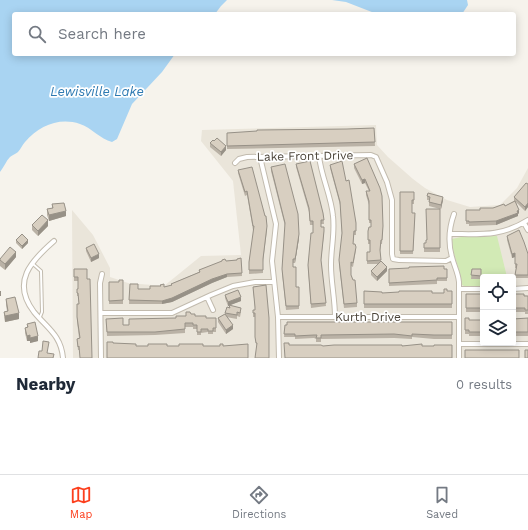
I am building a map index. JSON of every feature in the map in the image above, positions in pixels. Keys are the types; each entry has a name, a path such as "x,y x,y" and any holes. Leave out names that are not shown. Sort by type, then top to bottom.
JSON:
{"street":[{"name":"Lake Front Drive","path":"235,163 239,159 260,157 371,155 376,157 387,182 392,200 393,259 446,261 452,258"},
{"path":"319,156 331,200 333,216 334,234 331,267 336,317"},
{"path":"260,157 276,224 272,261 278,317 279,358"},
{"path":"454,214 450,223 450,245 452,258 457,270 459,289 459,358"},
{"path":"450,234 493,234 510,230 526,221 528,230"},
{"path":"54,241 39,254 27,270 24,281 24,289 29,303 34,311 56,336 62,349 63,358"},
{"path":"101,358 100,283 102,274"},
{"path":"101,313 172,312 233,286 255,282 274,282"},
{"path":"516,289 528,288"},
{"path":"459,289 480,289"},
{"path":"207,297 213,310"},
{"name":"Kurth Drive","path":"278,317 459,317"},
{"path":"459,344 528,344"}],"lane":[{"path":"32,263 41,271 42,312 40,317"}],"shaded area":[{"path":"376,125 377,145 413,179 425,188 447,200 470,207 500,205 517,188 528,168 528,358 73,358 72,210 93,235 110,268 110,277 128,283 164,286 201,256 241,255 233,181 201,141 202,130"}],"green space":[{"path":"497,236 506,274 480,274 480,286 464,286 461,284 460,273 453,251 452,239 461,237"}],"water":[{"name":"Lewisville Lake","path":"0,0 227,0 216,12 12,12 12,56 174,56 162,72 132,104 117,139 112,142 108,141 80,124 72,122 57,122 43,127 31,136 18,152 11,156 0,172"},
{"path":"332,0 467,0 468,5 463,12 372,12 346,2"}],"building":[{"path":"374,128 375,142 227,146 227,133 257,130"},
{"path":"217,138 226,146 221,152 210,143"},
{"path":"367,158 382,196 383,226 380,250 381,260 367,261 367,252 370,252 368,231 369,227 371,227 371,220 369,220 369,201 366,191 370,191 365,179 362,180 354,164"},
{"path":"310,161 324,220 321,220 321,227 324,227 324,231 321,260 326,303 311,304 308,265 311,233 313,233 313,221 310,221 309,208 296,164"},
{"path":"342,161 346,181 349,180 356,223 353,244 355,244 356,247 353,263 351,262 351,275 353,280 355,280 357,303 344,304 339,260 342,233 340,202 330,165"},
{"path":"285,164 298,214 299,234 295,259 293,259 293,267 296,267 296,287 299,287 299,306 286,306 282,269 285,223 271,167"},
{"path":"252,167 266,216 267,226 263,270 249,270 254,226 247,191 245,192 238,170"},
{"path":"526,183 528,184 528,203 525,207 514,197"},
{"path":"400,192 414,192 414,200 412,200 412,213 415,213 413,251 400,251"},
{"path":"428,193 443,197 441,205 429,202 430,197 427,196"},
{"path":"515,201 519,210 517,211 518,213 496,221 466,221 466,210 493,208 504,204 505,206"},
{"path":"64,203 66,211 49,215 47,209 53,208 52,204"},
{"path":"426,209 440,209 440,248 424,248 424,243 426,243 427,240"},
{"path":"42,215 48,220 38,231 32,225"},
{"path":"519,230 528,254 528,275 515,274 517,264 515,264 515,253 512,254 507,236"},
{"path":"22,234 28,240 22,246 16,240"},
{"path":"94,244 99,254 91,258 86,248"},
{"path":"10,247 16,252 5,264 0,259"},
{"path":"241,258 242,273 227,274 212,279 172,298 162,301 129,300 130,284 138,284 138,289 150,289 150,286 161,286 160,285 164,284 164,287 172,285 171,284 200,272 199,270 222,260 237,260"},
{"path":"381,261 387,267 377,277 371,271"},
{"path":"444,266 444,269 447,269 447,278 389,283 389,269"},
{"path":"74,269 87,269 87,279 90,279 92,358 80,358 77,339 80,338 77,317 77,304 79,304 77,293 78,277 74,277"},
{"path":"472,269 481,269 480,276 471,275"},
{"path":"119,280 123,280 123,300 109,301 109,282 119,282"},
{"path":"266,285 269,318 269,358 255,358 257,343 255,337 255,313 253,313 255,307 253,287"},
{"path":"444,289 447,289 447,291 452,291 452,304 364,304 364,291 382,293 399,291 432,291 432,293 444,293"},
{"path":"238,290 241,297 228,302 225,295"},
{"path":"466,294 480,294 480,308 466,308"},
{"path":"516,294 524,294 524,296 528,296 528,310 525,310 525,308 516,308"},
{"path":"15,297 19,313 5,316 4,312 8,311 6,299"},
{"path":"229,305 241,308 240,313 237,312 237,315 225,313 227,307 230,308"},
{"path":"186,312 195,314 195,316 216,318 216,328 213,328 213,331 201,329 201,332 197,332 197,325 193,325 193,323 185,323 185,329 155,332 107,332 106,319 123,318 123,325 129,325 129,319 176,318 176,316 186,316"},
{"path":"225,314 233,325 226,330 218,318"},
{"path":"465,318 469,318 469,320 480,320 480,332 469,332 469,330 465,330"},
{"path":"528,318 528,332 516,332 516,319"},
{"path":"35,322 38,336 30,338 30,335 27,336 25,328 28,327 27,324"},
{"path":"287,322 452,322 452,335 321,335 321,338 316,338 317,335 295,336 295,334 284,334 285,325 287,325"},
{"path":"43,341 49,342 47,353 54,354 53,358 38,358 39,351 42,351"},
{"path":"107,342 136,344 136,346 148,346 148,344 167,344 167,346 179,346 179,344 203,344 203,346 220,346 220,344 223,344 223,346 248,344 248,358 107,358"},
{"path":"284,343 289,343 289,345 323,346 402,346 422,344 422,346 452,345 452,358 285,358"},
{"path":"465,350 519,350 519,358 465,358"},
{"path":"525,350 528,350 528,358 525,358"}]}
